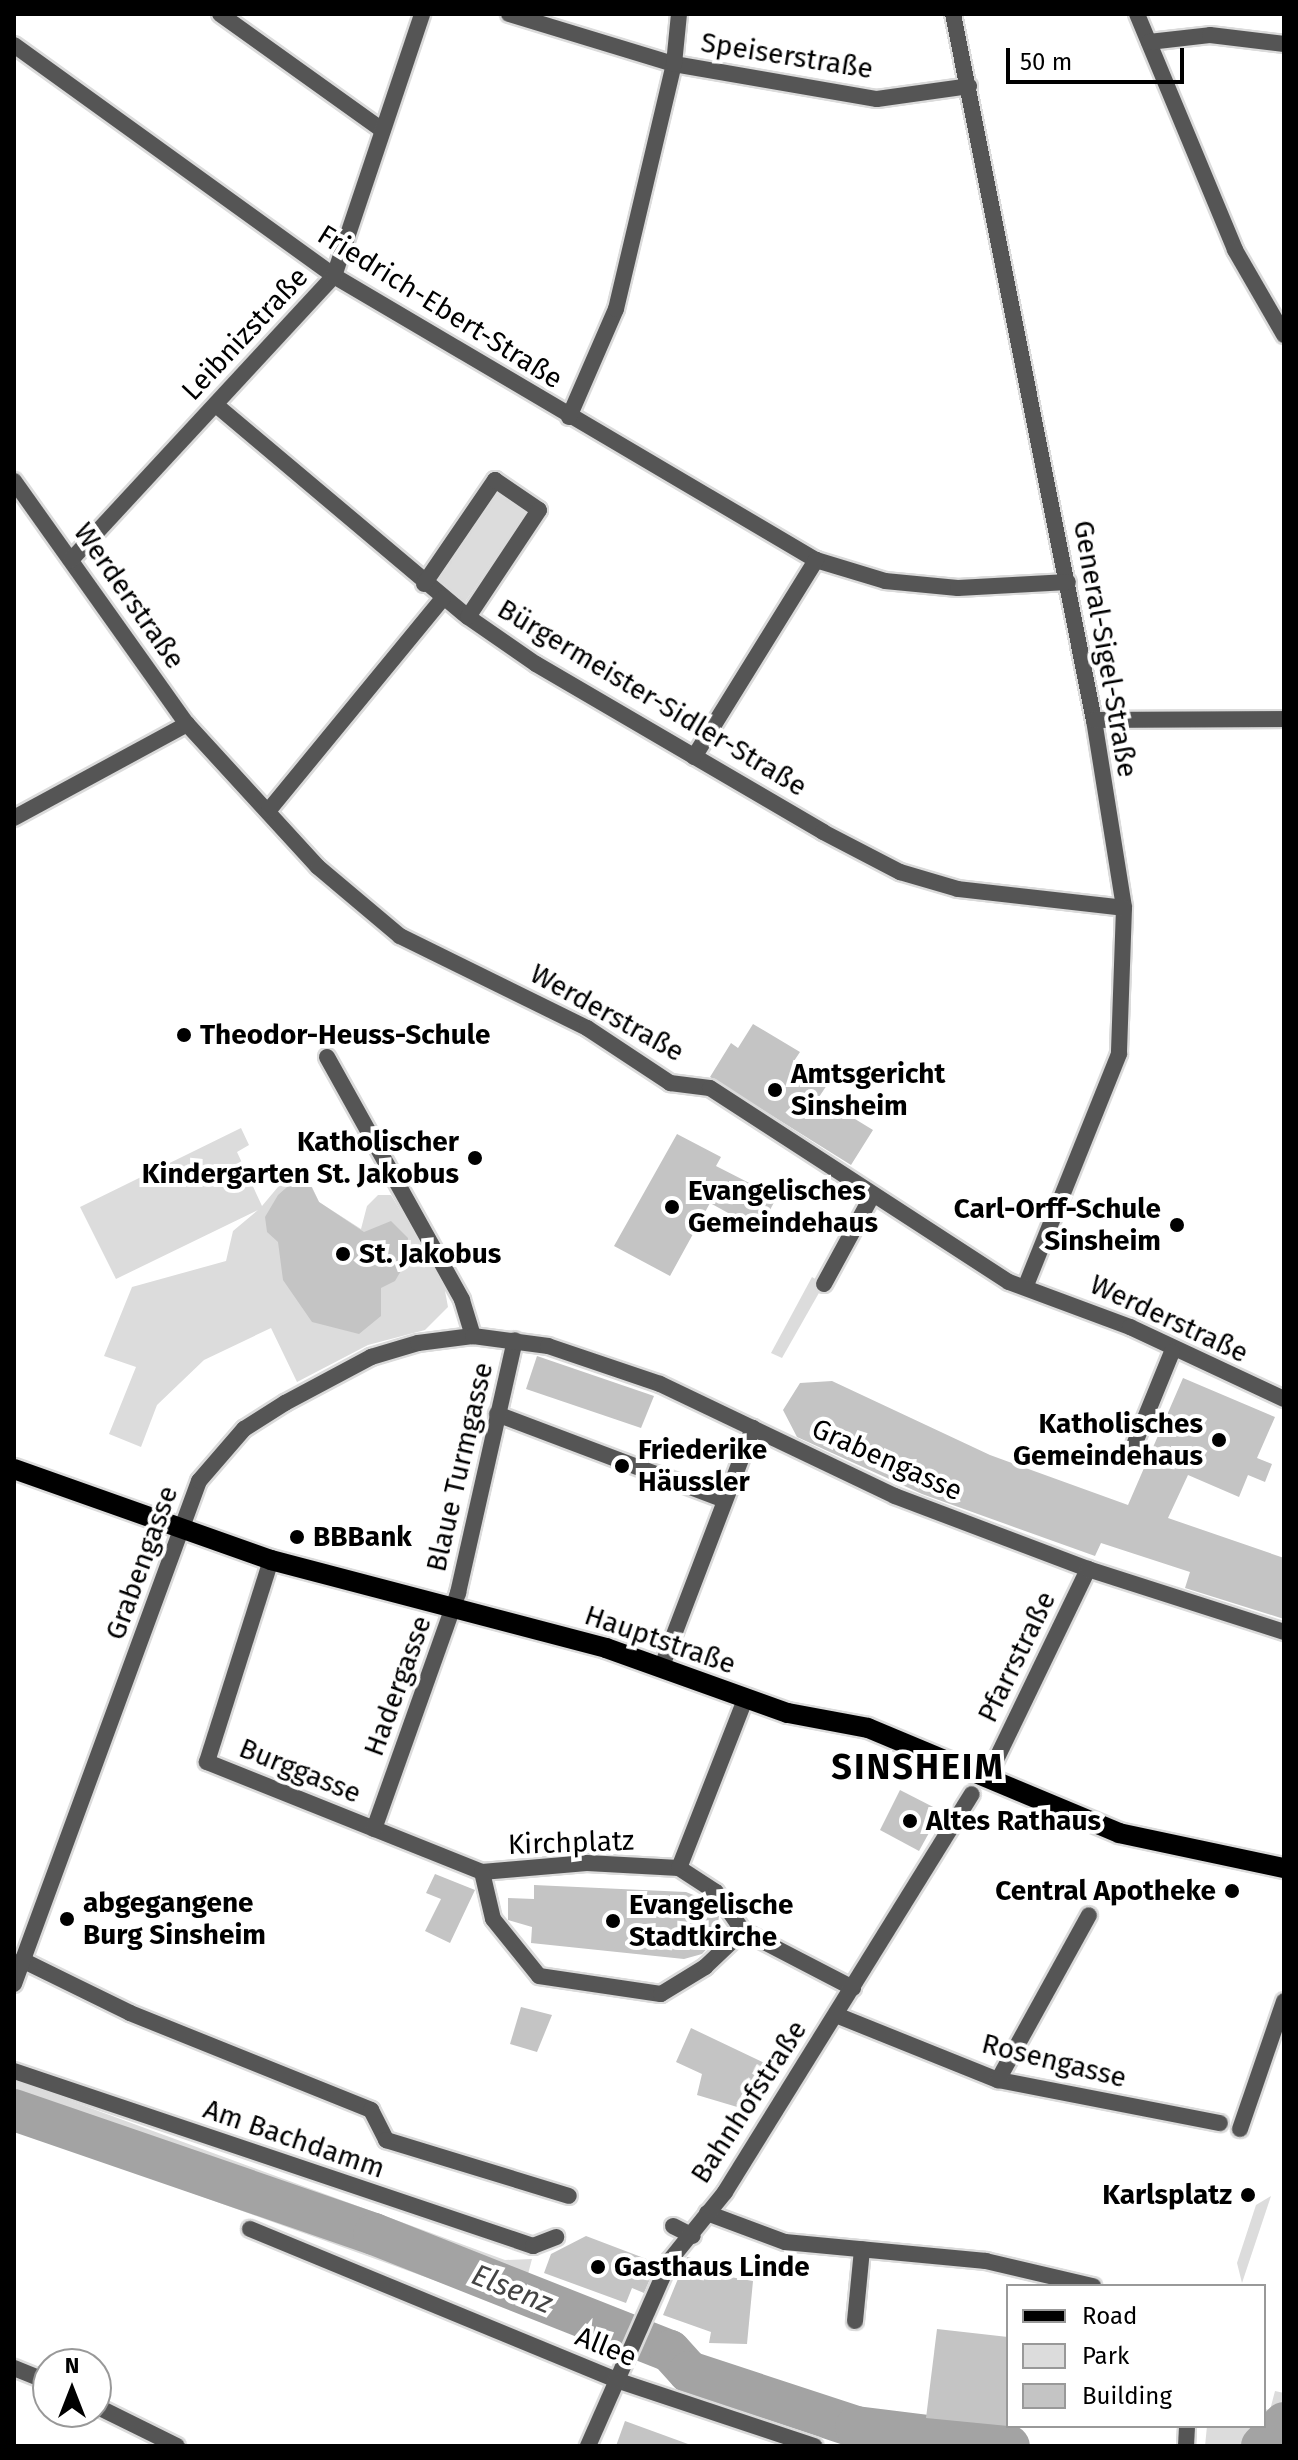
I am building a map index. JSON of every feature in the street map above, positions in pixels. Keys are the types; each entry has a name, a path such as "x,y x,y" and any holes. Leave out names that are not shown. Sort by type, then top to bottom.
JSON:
{"main road":[{"name":"Hauptstraße","path":"14,1469 271,1560 455,1606 662,1666 745,1700 868,1728 1119,1833 1284,1868"}],"street":[{"path":"220,14 382,130"},
{"name":"Leibnizstraße","path":"71,560 334,276 422,14"},
{"name":"Speiserstraße","path":"509,14 674,64 877,99 969,86"},
{"path":"569,417 616,309 674,64 679,14"},
{"name":"General-Sigel-Straße","path":"953,14 1068,582 1124,908 1119,1054 1027,1283"},
{"path":"1137,14 1235,250 1284,335"},
{"path":"1149,42 1210,35 1284,44"},
{"name":"Friedrich-Ebert-Straße","path":"14,45 334,276 816,560 885,581 958,588 1068,582"},
{"name":"Bürgermeister-Sidler-Straße","path":"216,405 424,584 468,617 694,757 900,872 958,889 1124,908"},
{"path":"424,584 495,480 539,510 468,617"},
{"name":"Werderstraße","path":"14,481 187,724 318,867 400,936 587,1028 670,1083 710,1088 1009,1282 1027,1283 1172,1352 1284,1399"},
{"path":"694,757 816,560"},
{"path":"269,810 443,598"},
{"path":"1094,720 1284,719"},
{"path":"14,818 187,724"},
{"path":"327,1057 462,1300 473,1336"},
{"path":"824,1284 873,1194"},
{"name":"Grabengasse","path":"14,1984 199,1481 244,1429 371,1357 418,1343 473,1336 515,1340 660,1384 895,1496 1088,1569 1284,1632"},
{"name":"Blaue Turmgasse","path":"455,1606 515,1340"},
{"path":"1132,1450 1172,1352"},
{"path":"497,1414 722,1499"},
{"path":"662,1666 722,1499 753,1428"},
{"name":"Burggasse","path":"271,1560 207,1762 482,1872"},
{"name":"Pfarrstraße","path":"992,1768 1088,1569"},
{"name":"Hadergasse","path":"374,1829 455,1606"},
{"path":"679,1868 745,1700"},
{"name":"Bahnhofstraße","path":"588,2446 645,2319 663,2258 693,2236 836,2015 972,1794"},
{"name":"Kirchplatz","path":"587,1863 679,1868 716,1892 743,1931 705,1967 661,1994 539,1976 493,1919 482,1872 587,1863"},
{"path":"998,2080 1089,1915"},
{"path":"743,1931 793,1954 853,1988"},
{"path":"22,1960 130,2013 371,2110 386,2140 569,2196"},
{"path":"1240,2129 1284,2001"},
{"name":"Rosengasse","path":"836,2015 998,2080 1220,2123"},
{"name":"Am Bachdamm","path":"14,2071 533,2246 556,2237"},
{"path":"707,2213 785,2242 986,2261 1084,2284"},
{"path":"673,2226 693,2236"},
{"name":"Allee","path":"250,2229 616,2380 814,2446"},
{"path":"855,2321 862,2249"},
{"path":"112,2414 177,2446"}],"green space":[{"path":"497,492 526,512 465,602 438,581"},
{"path":"241,1128 249,1145 237,1152 262,1206 283,1181 288,1185 305,1172 319,1202 361,1229 367,1206 378,1195 391,1195 443,1280 448,1307 425,1330 368,1345 297,1382 271,1328 204,1360 157,1405 141,1447 109,1434 136,1367 104,1356 132,1287 226,1261 233,1231 258,1210 116,1279 80,1207"},
{"path":"812,1277 824,1284 782,1358 771,1353"},
{"path":"14,2080 505,2260 532,2259 528,2274 632,2314 617,2346 14,2129"},
{"path":"1271,2196 1242,2283 1237,2263 1256,2205"},
{"path":"1275,2391 1284,2393 1284,2405 1266,2427 1266,2409 1270,2410"},
{"path":"1207,2428 1265,2428 1244,2445 1205,2446"}],"building":[{"name":"Amtsgericht Sinsheim","path":"753,1024 800,1052 794,1061 829,1082 819,1097 873,1130 851,1165 710,1077 731,1043 738,1048"},
{"name":"Evangelisches Gemeindehaus","path":"677,1134 721,1157 716,1166 777,1197 759,1230 710,1203 670,1276 614,1246"},
{"name":"St. Jakobus","path":"304,1172 319,1202 364,1232 391,1221 408,1238 405,1264 395,1281 381,1288 381,1316 359,1334 312,1322 283,1280 278,1242 267,1232 265,1217 278,1195"},
{"path":"537,1356 654,1396 641,1428 526,1389"},
{"path":"1183,1378 1275,1417 1257,1458 1272,1464 1265,1482 1248,1475 1239,1497 1188,1475 1168,1518 1284,1558 1284,1619 1185,1588 1190,1572 1101,1543 1095,1556 922,1494 797,1437 783,1410 800,1383 832,1381 990,1455 1128,1505"},
{"name":"Altes Rathaus","path":"900,1790 941,1811 919,1851 880,1830"},
{"path":"435,1874 475,1890 450,1943 425,1931 441,1899 426,1893"},
{"name":"Evangelische Stadtkirche","path":"534,1885 686,1892 706,1900 719,1916 716,1939 702,1954 684,1959 531,1943 532,1927 508,1920 508,1898 534,1899"},
{"path":"521,2007 552,2015 537,2052 510,2044"},
{"path":"691,2028 779,2070 754,2112 697,2095 702,2074 676,2062"},
{"name":"Gasthaus Linde","path":"586,2236 657,2263 644,2293 632,2288 626,2303 544,2273 551,2254"},
{"path":"687,2257 721,2264 719,2275 753,2281 747,2344 709,2343 711,2332 663,2315"},
{"path":"937,2329 1006,2337 1006,2426 926,2418"},
{"path":"625,2421 688,2444 688,2446 616,2446"}],"waterway":[{"name":"Elsenz","path":"14,2110 374,2234 670,2351 689,2372 856,2427 1009,2446"},
{"name":"Elsenz","path":"1262,2446 1284,2423"}],"place":[{"name":"Theodor-Heuss-Schule","path":"184,1035"},
{"name":"Amtsgericht Sinsheim","path":"775,1090"},
{"name":"Katholischer Kindergarten St. Jakobus","path":"475,1158"},
{"name":"Evangelisches Gemeindehaus","path":"672,1207"},
{"name":"Carl-Orff-Schule Sinsheim","path":"1177,1225"},
{"name":"St. Jakobus","path":"343,1254"},
{"name":"Katholisches Gemeindehaus","path":"1219,1440"},
{"name":"Friederike Häussler","path":"622,1466"},
{"name":"BBBank","path":"297,1537"},
{"name":"Altes Rathaus","path":"910,1821"},
{"name":"Central Apotheke","path":"1232,1891"},
{"name":"abgegangene Burg Sinsheim","path":"67,1919"},
{"name":"Evangelische Stadtkirche","path":"613,1921"},
{"name":"Karlsplatz","path":"1248,2195"},
{"name":"Gasthaus Linde","path":"598,2267"}],"district":[{"name":"SINSHEIM","path":"918,1768"}]}
